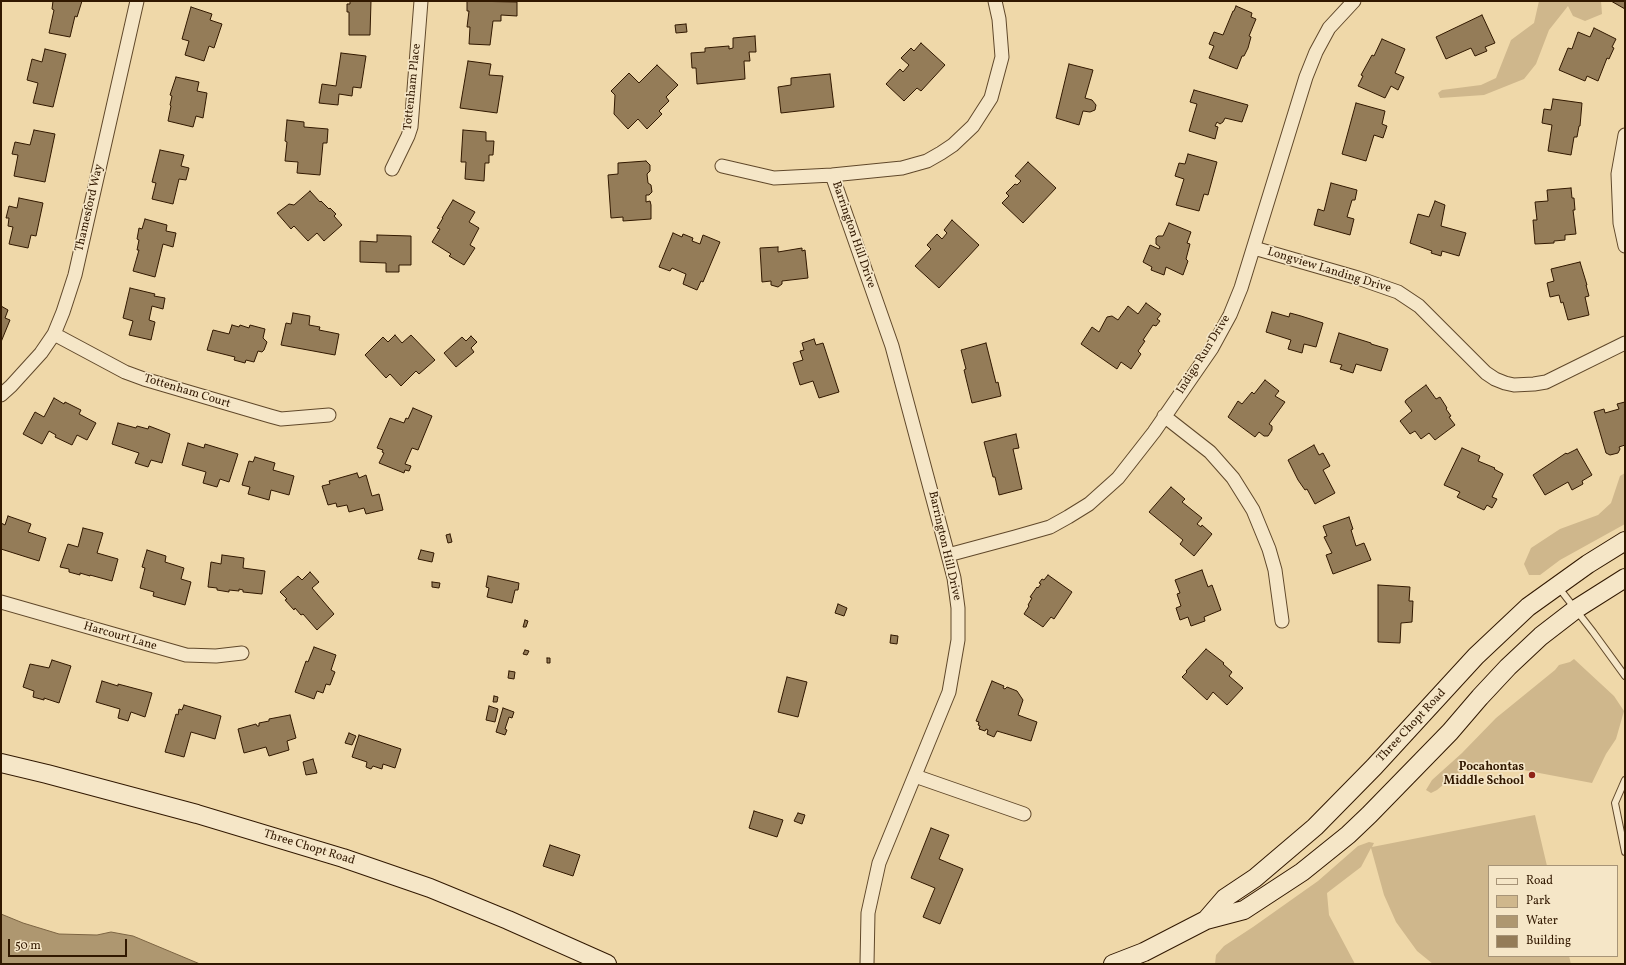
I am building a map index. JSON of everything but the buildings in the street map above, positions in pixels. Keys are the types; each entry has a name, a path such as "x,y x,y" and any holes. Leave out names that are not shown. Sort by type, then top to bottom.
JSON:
{"main road":[{"name":"Three Chopt Road","path":"1206,920 1225,898 1256,878 1315,827 1374,767 1476,656 1528,607 1556,585 1625,541"},
{"name":"Three Chopt Road","path":"1113,964 1144,952 1206,920 1244,910 1302,872 1348,835 1397,788 1508,667 1541,636 1576,609 1625,578"},
{"name":"Three Chopt Road","path":"1,763 197,814 343,858 430,888 508,920 607,964"}],"street":[{"name":"Thamesford Way","path":"1,395 12,386 41,353 54,334 64,312 75,275 137,1"},
{"name":"Tottenham Place","path":"392,169 411,127 421,1"},
{"path":"722,166 774,178 832,175 902,168 927,161 953,145 973,126 991,98 1002,57 1002,43 996,1"},
{"name":"Indigo Run Drive","path":"948,555 1015,538 1050,526 1089,504 1118,478 1164,416 1212,348 1230,315 1241,288 1254,248 1306,77 1316,52 1330,28 1354,1"},
{"path":"1625,135 1618,174 1620,223 1625,246"},
{"name":"Barrington Hill Drive","path":"832,175 892,346 954,578 958,608 958,640 949,692 879,862 868,913 867,964"},
{"name":"Longview Landing Drive","path":"1254,248 1358,278 1398,292 1419,306 1486,373 1505,383 1534,384 1546,382 1625,343"},
{"name":"Tottenham Court","path":"54,334 108,364 137,377 255,412 281,419 329,414"},
{"path":"1164,416 1210,452 1233,478 1253,510 1269,549 1273,563 1282,620"},
{"name":"Harcourt Lane","path":"1,602 186,655 216,656 242,653"},
{"path":"915,776 1024,814"}],"lane":[{"path":"1556,585 1576,609 1625,676"},
{"path":"1625,780 1615,803 1625,852"}],"green space":[{"path":"1539,1 1601,1 1602,14 1585,21 1573,16 1568,6 1549,30 1536,64 1524,79 1484,95 1440,98 1438,93 1442,90 1481,85 1496,78 1511,40 1534,23"},
{"path":"1625,473 1625,524 1560,560 1540,575 1529,575 1524,564 1531,548 1560,529 1598,515 1611,503 1620,476"},
{"path":"1574,659 1614,696 1624,711 1616,739 1606,754 1592,783 1518,769 1480,768 1467,769 1456,774 1437,790 1431,793 1426,790 1432,780 1462,753 1496,718 1555,670 1559,665 1570,662"},
{"path":"1535,815 1547,865 1488,865 1488,957 1569,957 1571,964 1433,964 1417,951 1396,922 1384,895 1371,848 1361,867 1327,893 1329,915 1355,964 1215,964 1216,955 1224,946 1318,881 1358,846 1369,842 1374,843 1372,847"}],"water":[{"path":"1,914 23,923 59,934 97,935 111,932 133,936 200,964 1,964"}],"place":[{"name":"Pocahontas Middle School","path":"1532,775"}]}
